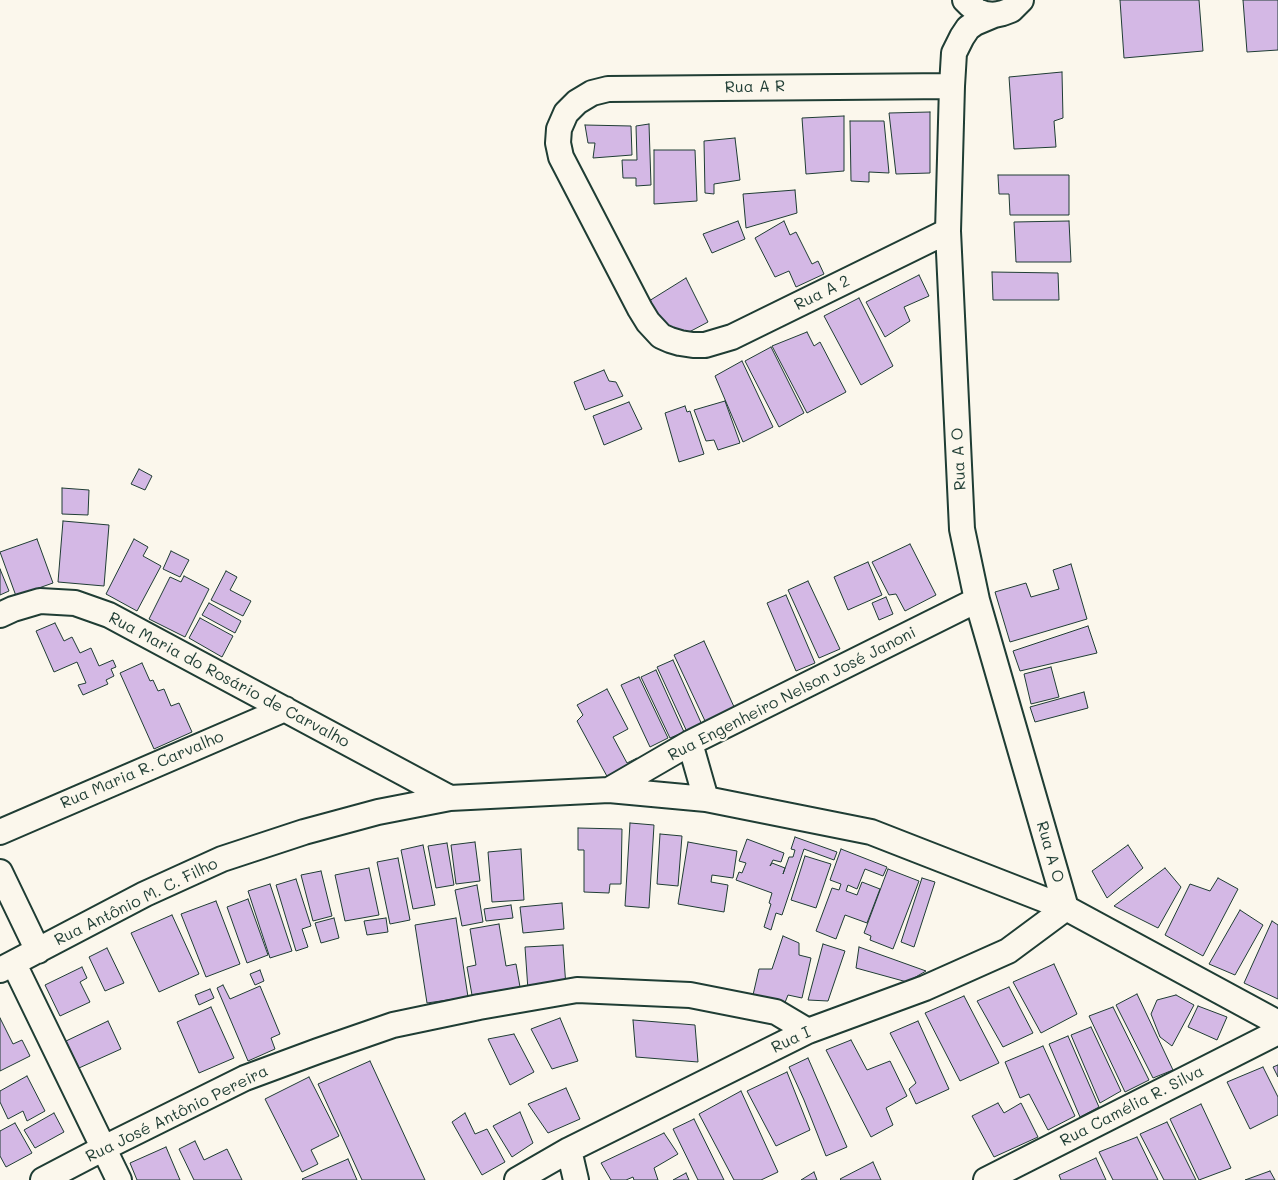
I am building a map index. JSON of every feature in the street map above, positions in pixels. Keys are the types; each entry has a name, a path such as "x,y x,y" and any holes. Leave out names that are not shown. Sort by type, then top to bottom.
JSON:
{"street":[{"path":"954,53 960,0"},
{"path":"965,0 977,11 994,15"},
{"name":"Rua A O","path":"1021,0 1011,10 994,15 968,28 954,53 948,231 962,529 977,600 1066,908"},
{"name":"Rua A R","path":"693,345 680,343 661,336 648,322 561,156 558,143 559,129 566,113 577,102 592,93 608,89 952,86"},
{"name":"Rua A 2","path":"693,345 705,345 732,337 948,231"},
{"name":"Rua Engenheiro Nelson José Janoni","path":"609,790 690,744 977,600"},
{"name":"Rua Maria do Rosário de Carvalho","path":"0,616 13,609 40,601 75,603 109,615 450,798"},
{"name":"Rua Maria R. Carvalho","path":"0,832 285,709"},
{"path":"690,744 706,799"},
{"name":"Rua Engenheiro Nelson José Janoni","path":"450,798 609,790 706,799 871,832 1066,908 1278,1023"},
{"name":"Rua Antônio M. C. Filho","path":"7,967 145,894 222,859 304,832 378,812 450,798"},
{"path":"0,872 38,951"},
{"name":"Rua I","path":"517,1180 569,1150 808,1031 925,988 1008,951 1066,908"},
{"path":"7,967 104,1148 119,1180"},
{"name":"Rua José Antônio Pereira","path":"43,1180 245,1078 393,1025 479,1007 578,990 690,995 776,1012 808,1031"},
{"name":"Rua Camélia R. Silva","path":"986,1180 1278,1032"},
{"path":"569,1150 576,1180"}],"building":[{"path":"1120,0 1199,0 1203,51 1124,58"},
{"path":"1243,0 1278,0 1278,50 1247,52"},
{"path":"1062,72 1063,118 1054,121 1056,147 1014,149 1009,77"},
{"path":"930,112 930,173 896,174 889,113"},
{"path":"844,116 844,171 806,174 802,118"},
{"path":"850,121 884,121 889,173 869,172 869,182 851,181"},
{"path":"649,124 651,185 636,186 636,178 623,178 622,160 637,160 636,126"},
{"path":"585,125 631,126 632,155 593,158 595,143 588,143"},
{"path":"735,138 740,180 714,184 714,194 705,193 704,141"},
{"path":"654,150 695,150 697,201 654,204"},
{"path":"998,175 1069,175 1069,215 1010,215 1009,194 999,194"},
{"path":"795,190 797,213 746,228 743,194"},
{"path":"738,221 745,239 712,253 703,234"},
{"path":"784,221 790,235 796,232 812,264 818,261 824,274 796,287 789,271 775,277 755,238"},
{"path":"1069,221 1071,262 1016,262 1014,222"},
{"path":"992,272 1058,273 1059,300 993,300"},
{"path":"919,275 929,296 904,307 910,321 885,337 866,302"},
{"path":"686,278 708,322 674,340 649,301"},
{"path":"859,298 893,366 861,385 824,316"},
{"path":"807,332 814,346 820,342 846,392 807,413 772,346"},
{"path":"771,347 804,413 779,427 745,361"},
{"path":"742,361 773,427 743,442 715,376"},
{"path":"604,370 609,381 616,382 623,396 585,410 574,382"},
{"path":"725,401 740,443 718,450 714,440 706,441 694,410"},
{"path":"629,402 642,429 604,445 593,416"},
{"path":"685,406 687,412 690,411 704,454 679,462 665,413"},
{"path":"139,469 152,476 145,490 131,484"},
{"path":"62,488 89,490 88,515 62,514"},
{"path":"63,521 109,525 104,586 58,582"},
{"path":"37,539 53,583 16,596 0,552"},
{"path":"134,539 148,547 143,556 161,566 137,611 106,594"},
{"path":"910,544 936,595 905,611 896,594 889,595 872,562"},
{"path":"171,551 189,560 180,577 163,569"},
{"path":"868,562 882,595 848,610 834,577"},
{"path":"1071,564 1087,619 1010,642 995,592 1026,583 1031,597 1059,589 1053,570"},
{"path":"0,569 9,591 0,595"},
{"path":"226,571 237,577 230,590 251,601 243,616 211,600"},
{"path":"184,576 209,589 185,637 149,619 170,577 181,582"},
{"path":"808,581 840,649 819,658 788,590"},
{"path":"786,595 815,663 796,671 767,603"},
{"path":"886,597 893,614 879,620 872,603"},
{"path":"209,603 241,621 235,633 202,615"},
{"path":"200,618 233,636 222,657 189,638"},
{"path":"55,623 64,641 72,637 80,653 91,648 99,666 113,660 116,667 111,669 114,676 106,680 108,684 83,695 78,685 86,683 77,662 54,672 36,631"},
{"path":"1088,626 1097,653 1020,671 1013,651"},
{"path":"704,641 735,709 706,723 674,655"},
{"path":"673,660 703,727 688,734 657,667"},
{"path":"142,663 150,681 153,680 158,691 164,689 171,706 179,703 192,732 154,749 120,673"},
{"path":"1051,667 1059,697 1031,704 1024,674"},
{"path":"656,670 684,732 670,738 641,677"},
{"path":"639,677 668,738 650,747 621,685"},
{"path":"607,689 628,729 613,737 627,763 637,758 640,763 609,780 577,721 583,715 577,705"},
{"path":"1084,692 1088,708 1035,722 1030,707"},
{"path":"630,823 654,825 649,908 625,906"},
{"path":"578,828 622,829 621,884 610,884 609,893 584,892 584,850 578,850"},
{"path":"660,834 682,836 678,886 657,884"},
{"path":"795,837 837,852 834,860 804,849 782,915 776,913 771,930 764,927 771,904 769,903 772,893 736,880 739,872 742,873 746,863 739,861 747,839 784,853 781,862 773,860 770,866 772,863 785,868 783,874 789,857 793,857 795,850 791,849"},
{"path":"475,842 480,881 456,884 451,845"},
{"path":"688,842 737,851 733,878 712,875 711,882 728,885 724,912 678,904"},
{"path":"447,843 454,885 436,888 428,846"},
{"path":"423,845 435,905 413,909 401,850"},
{"path":"1128,845 1143,868 1107,898 1092,871"},
{"path":"521,849 524,900 492,902 488,852"},
{"path":"841,849 887,867 883,876 865,869 857,889 848,885 846,891 857,895 862,882 880,889 867,923 845,915 836,939 816,931 832,888 839,890 841,884 830,880"},
{"path":"805,856 831,864 816,908 791,900"},
{"path":"398,858 410,920 390,924 377,862"},
{"path":"369,868 379,915 345,921 335,875"},
{"path":"1165,868 1181,887 1158,928 1114,906"},
{"path":"888,869 919,881 893,949 870,940 871,936 864,933"},
{"path":"321,871 332,916 313,921 301,875"},
{"path":"922,878 935,882 914,947 901,942"},
{"path":"1218,878 1238,889 1203,956 1165,935 1190,884 1210,891"},
{"path":"296,879 311,926 302,929 308,947 296,951 276,885"},
{"path":"270,884 292,951 270,958 248,891"},
{"path":"477,885 483,922 462,926 455,890"},
{"path":"248,899 268,955 247,963 227,907"},
{"path":"216,901 240,964 206,977 181,914"},
{"path":"562,903 564,929 523,933 520,907"},
{"path":"511,905 513,918 486,921 484,909"},
{"path":"1240,910 1263,925 1235,975 1209,964"},
{"path":"172,915 199,974 159,992 131,933"},
{"path":"334,918 339,938 321,943 315,923"},
{"path":"386,918 388,932 367,935 364,921"},
{"path":"456,918 468,997 427,1003 415,925"},
{"path":"1272,921 1278,925 1278,999 1244,983"},
{"path":"499,924 506,966 516,964 520,987 472,995 467,967 476,965 470,929"},
{"path":"783,936 799,943 799,955 811,958 802,998 788,995 784,1005 753,995 759,969 772,969"},
{"path":"823,944 845,951 828,1001 808,1000"},
{"path":"563,945 566,987 528,990 525,947"},
{"path":"859,947 926,971 907,982 856,968"},
{"path":"107,948 124,983 105,991 89,957"},
{"path":"1054,964 1077,1014 1041,1033 1013,982"},
{"path":"82,967 87,978 80,982 90,1002 60,1016 45,985"},
{"path":"260,970 264,981 255,985 250,974"},
{"path":"223,985 230,999 260,986 280,1034 271,1038 275,1049 248,1061 217,988"},
{"path":"1009,987 1033,1033 1003,1047 977,1001"},
{"path":"210,989 214,998 199,1005 195,995"},
{"path":"1137,994 1173,1070 1153,1078 1116,1005"},
{"path":"1176,995 1194,1005 1172,1046 1160,1037 1151,1014 1157,1000"},
{"path":"964,996 999,1063 960,1081 925,1013"},
{"path":"1198,1006 1227,1017 1217,1040 1188,1027"},
{"path":"211,1007 234,1058 199,1073 177,1022"},
{"path":"1113,1007 1149,1080 1125,1092 1089,1016"},
{"path":"0,1018 13,1044 22,1040 30,1056 0,1071"},
{"path":"560,1018 578,1061 552,1069 531,1029"},
{"path":"633,1020 695,1025 698,1062 636,1057"},
{"path":"108,1021 121,1049 79,1068 66,1041"},
{"path":"918,1021 949,1089 916,1104 909,1089 916,1083 890,1033"},
{"path":"1091,1027 1121,1091 1100,1103 1071,1035"},
{"path":"514,1034 534,1072 510,1085 488,1039"},
{"path":"1068,1036 1099,1107 1080,1117 1049,1044"},
{"path":"851,1040 867,1070 890,1061 907,1096 886,1108 893,1125 871,1137 826,1050"},
{"path":"1043,1046 1075,1116 1048,1130 1029,1094 1020,1098 1005,1062"},
{"path":"808,1058 847,1147 826,1156 789,1067"},
{"path":"370,1061 425,1180 362,1180 318,1084"},
{"path":"1278,1065 1278,1077 1273,1067"},
{"path":"1263,1067 1278,1097 1278,1115 1250,1129 1227,1082"},
{"path":"787,1072 810,1130 776,1146 747,1091"},
{"path":"27,1076 45,1111 27,1121 23,1111 8,1119 0,1102 0,1091"},
{"path":"309,1077 339,1136 311,1150 318,1164 302,1172 265,1099"},
{"path":"566,1088 580,1119 548,1133 528,1104"},
{"path":"741,1091 778,1172 761,1180 734,1180 699,1114"},
{"path":"998,1103 1004,1113 1021,1103 1038,1137 994,1157 972,1116"},
{"path":"1201,1104 1231,1168 1199,1180 1170,1119"},
{"path":"520,1112 533,1143 512,1157 493,1126"},
{"path":"54,1113 64,1132 35,1148 24,1130"},
{"path":"465,1113 475,1134 487,1129 505,1162 482,1175 452,1122"},
{"path":"694,1119 724,1180 698,1180 673,1129"},
{"path":"1167,1122 1196,1180 1164,1180 1140,1134"},
{"path":"15,1123 32,1153 6,1167 0,1156 0,1131"},
{"path":"664,1133 678,1154 654,1168 658,1180 634,1180 633,1177 626,1180 611,1180 601,1163"},
{"path":"1137,1137 1158,1180 1113,1180 1099,1152"},
{"path":"195,1141 204,1160 227,1149 242,1180 194,1180 179,1149"},
{"path":"166,1147 180,1180 137,1180 130,1163"},
{"path":"1096,1158 1106,1180 1061,1180 1059,1175"},
{"path":"348,1159 357,1180 302,1179"},
{"path":"873,1162 881,1180 840,1179"},
{"path":"1270,1171 1275,1180 1245,1180"},
{"path":"814,1172 817,1180 801,1180"},
{"path":"686,1173 689,1180 673,1180"}]}
